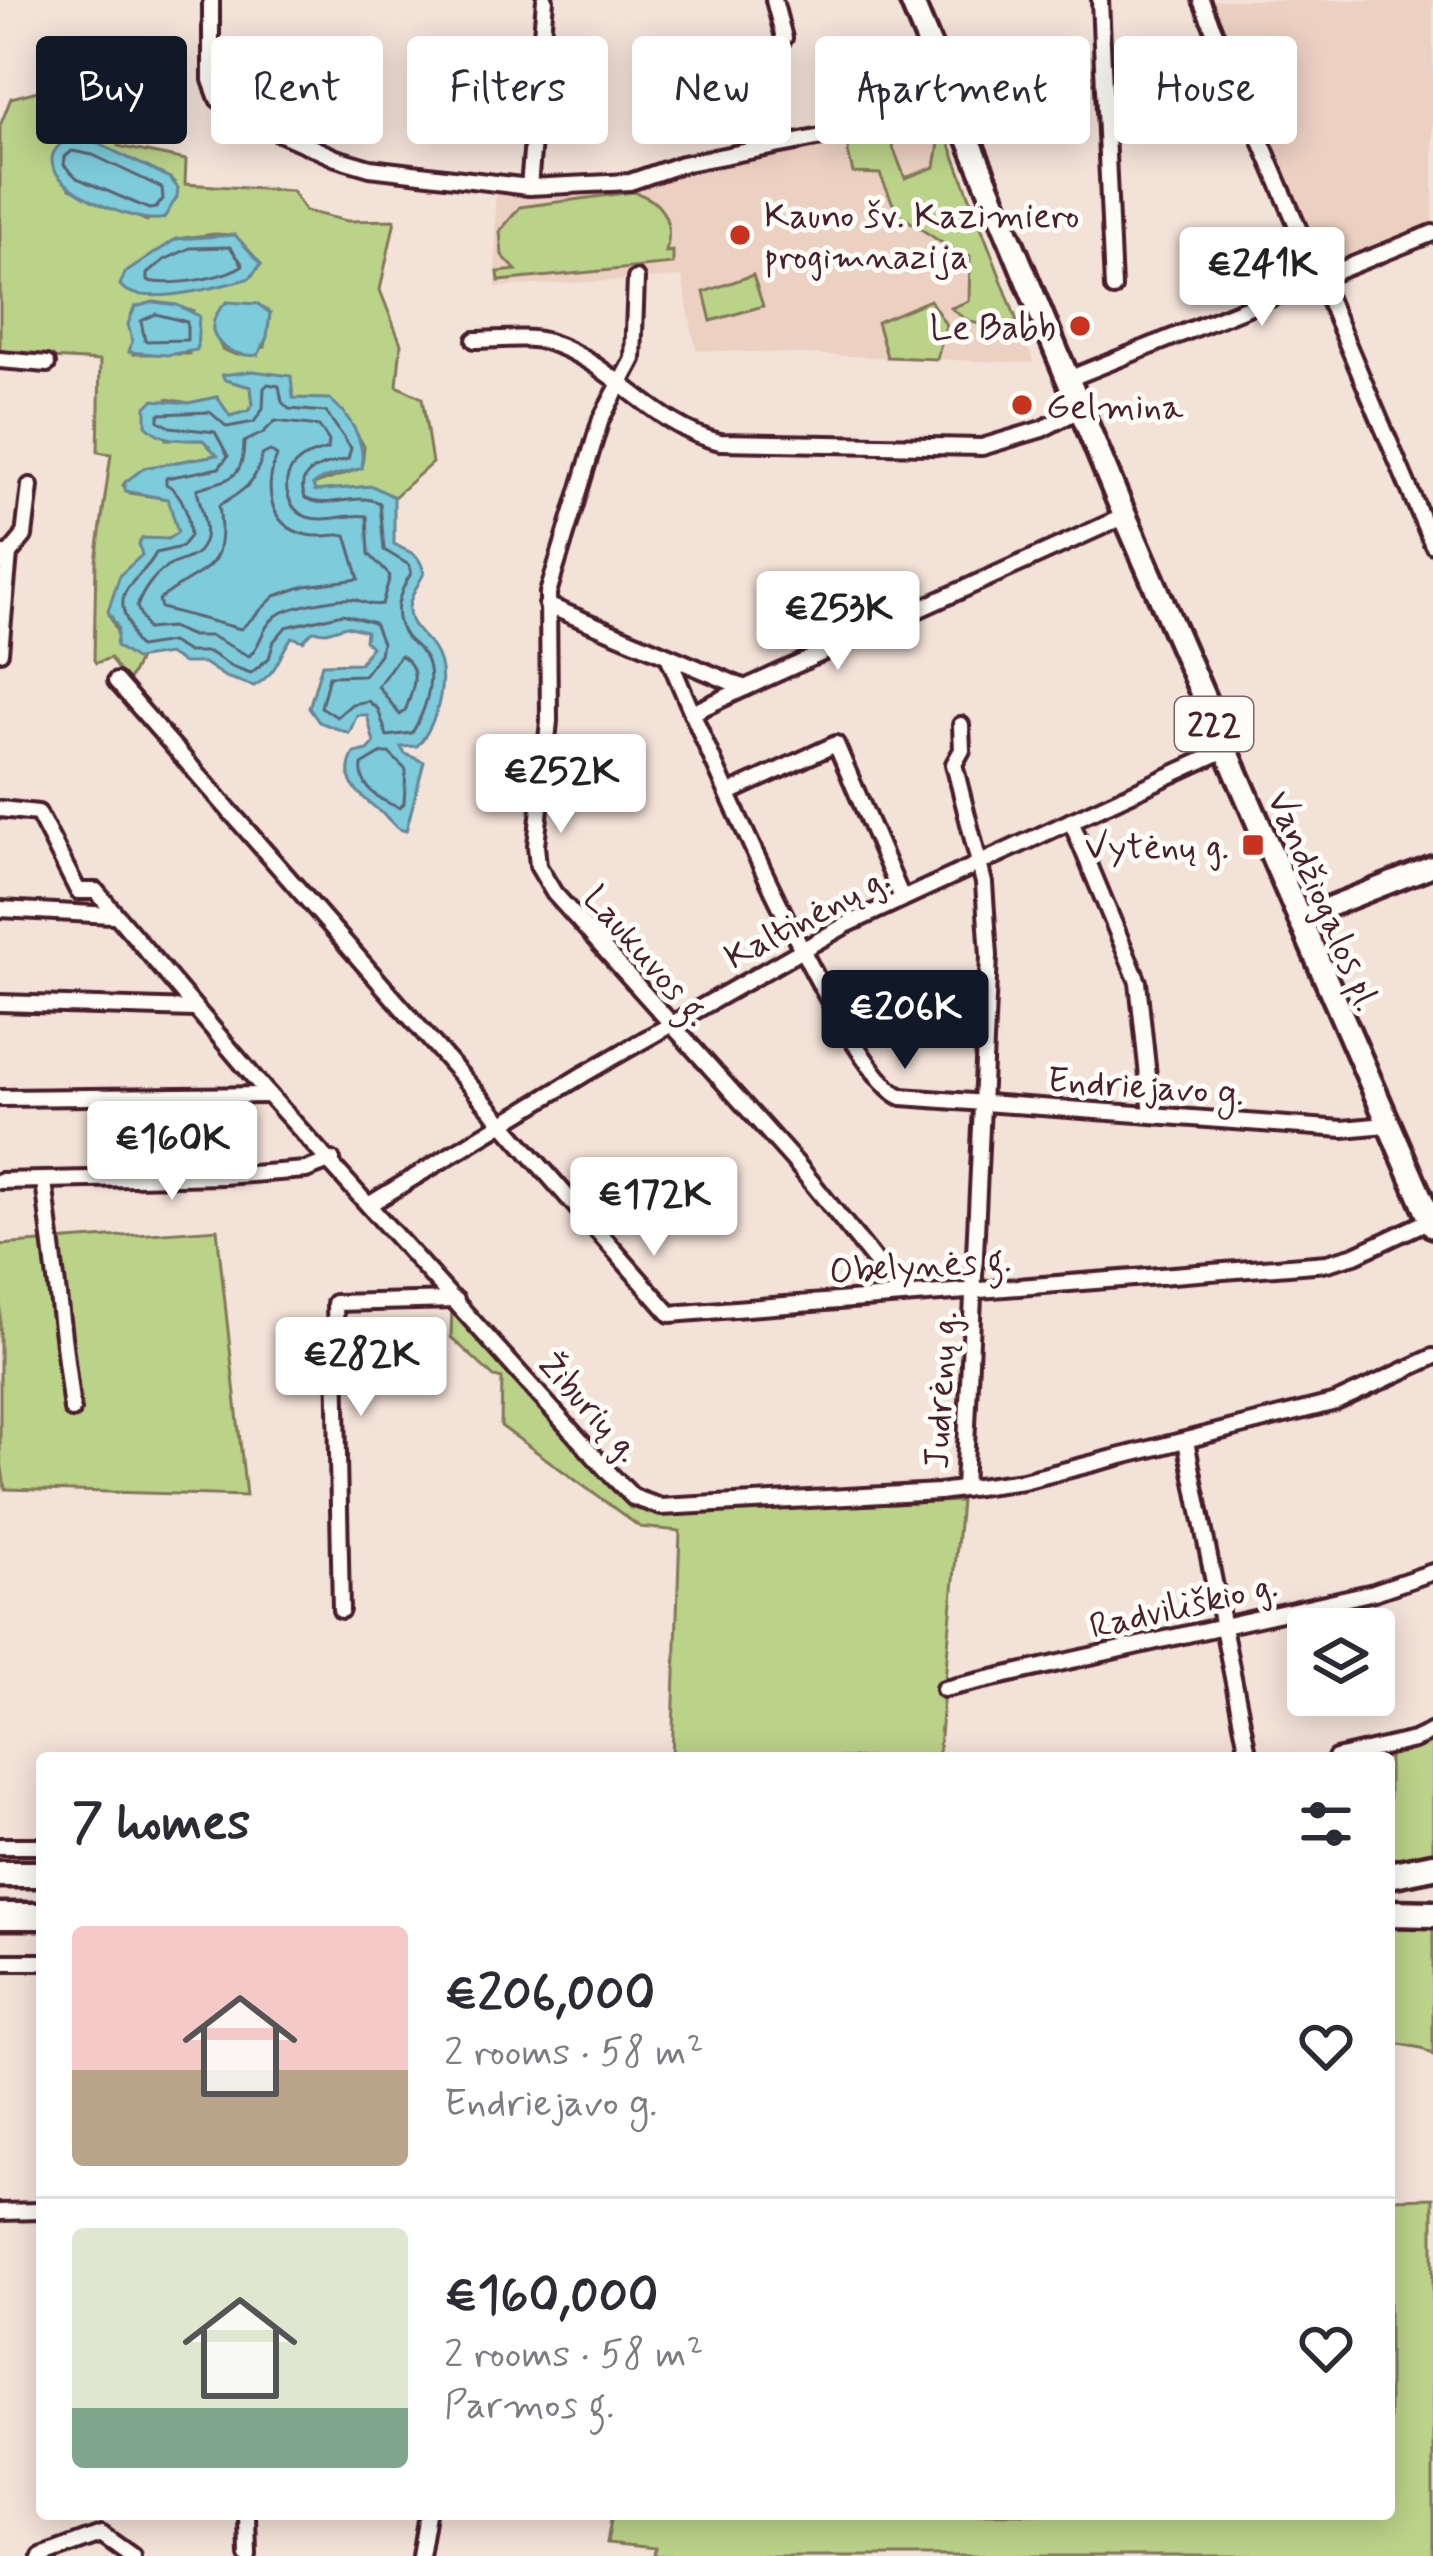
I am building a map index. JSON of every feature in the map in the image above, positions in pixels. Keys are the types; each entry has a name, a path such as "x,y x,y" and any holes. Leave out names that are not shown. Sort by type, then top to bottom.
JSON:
{"highway":[{"path":"1395,1876 1433,1866"},
{"path":"1395,1877 1433,1878"},
{"path":"0,1878 36,1878"},
{"path":"1395,1913 1433,1914"},
{"path":"0,1916 36,1916"}],"main road":[{"name":"Vandžiogalos pl.","path":"911,0 926,36"},
{"name":"Vandžiogalos pl.","path":"970,144 1225,750 1432,1223"},
{"path":"1298,919 1433,866"}],"street":[{"path":"211,0 211,80 218,99 238,113 353,164 530,187 630,182 682,164 815,138"},
{"path":"530,187 544,0"},
{"path":"775,0 784,36"},
{"path":"1100,0 1113,288"},
{"path":"1201,0 1433,545"},
{"path":"1068,379 1433,233"},
{"name":"Laukuvos g.","path":"636,279 636,346 630,369 600,421 550,576 549,721 537,823 538,866 554,893 796,1163 902,1294"},
{"path":"476,340 548,341 620,381 688,434 733,443 982,447 1042,429 1081,409"},
{"path":"0,360 47,364"},
{"path":"0,652 4,554 24,536 30,486"},
{"path":"692,713 1125,516"},
{"path":"547,605 745,688"},
{"name":"Endriejavo g.","path":"668,656 802,949 888,1091 982,1103 1343,1129 1386,1125"},
{"name":"Obelynės g.","path":"116,681 670,1314 1327,1263 1432,1223"},
{"name":"Judrėnų g.","path":"961,725 962,750 954,764 984,883 989,925 964,1490"},
{"path":"729,793 836,744 902,898"},
{"name":"Kaltinėnų g.","path":"370,1204 802,949 976,863 1225,750"},
{"name":"Žiburių g.","path":"0,808 38,813 77,891 96,891 269,1095 614,1477 646,1504 661,1507 964,1490 1023,1481 1336,1402 1433,1357"},
{"path":"1071,821 1138,982 1152,1114"},
{"path":"0,909 112,915"},
{"path":"0,1003 194,1009"},
{"path":"0,1098 269,1095"},
{"path":"0,1181 223,1176 306,1170 332,1160"},
{"path":"44,1180 72,1410"},
{"path":"341,1610 335,1303 456,1300"},
{"path":"1186,1441 1249,1752"},
{"name":"Radviliškio g.","path":"944,1690 1374,1592 1433,1572"},
{"path":"1361,1752 1433,1731"},
{"path":"0,1846 36,1846"},
{"path":"0,1962 36,1962"},
{"path":"0,2212 36,2211"},
{"path":"247,2520 248,2556"},
{"path":"420,2556 426,2520"},
{"path":"40,2556 101,2534 131,2556"}],"shaded area":[{"path":"1201,0 1433,0 1433,233 1322,279 1263,144 1297,144 1297,36 1217,36"},
{"name":"Kauno šv. Kazimiero progimnazija","path":"823,144 949,144 1034,363 696,350 682,277 496,287 495,193 581,193"}],"green space":[{"path":"36,91 36,144 74,144 70,188 147,221 175,182 98,144 186,160 185,184 292,191 305,211 347,221 395,220 380,290 401,344 397,386 422,398 432,463 394,497 372,486 315,491 313,485 362,468 364,446 343,411 226,380 251,387 249,411 230,416 217,397 189,403 167,399 166,439 203,440 217,455 144,468 123,485 130,493 168,499 179,532 168,539 140,541 142,555 115,588 109,615 123,647 139,659 127,684 110,658 94,660 96,561 111,454 98,452 100,361 0,355 0,126 11,98","holes":["235,235 261,264 250,278 174,292 135,269 176,239","154,302 193,311 189,354 133,354 130,317 135,307","270,313 265,347 236,355 222,349 213,330"]},
{"path":"849,144 892,144 905,178 935,167 939,144 950,144 1017,321 982,325 951,308 969,301 970,256 951,249 897,213 880,174 853,173"},
{"path":"633,192 652,201 664,214 666,252 673,251 673,264 499,281 498,272 516,270 502,255 500,231 520,207"},
{"path":"753,275 763,306 711,321 704,292"},
{"path":"930,300 946,325 937,359 887,357 877,322"},
{"path":"217,1229 246,1496 5,1489 0,1454 0,1245"},
{"path":"452,1303 630,1508 658,1514 961,1501 939,1752 672,1752 680,1531 640,1527 501,1426 502,1379 451,1337"},
{"path":"1433,1741 1433,1860 1395,1863 1395,1754"},
{"path":"1395,1928 1433,1928 1433,2055 1395,2043"},
{"path":"1433,2198 1433,2556 654,2556 655,2548 607,2543 611,2520 1395,2520 1395,2199"}],"water":[{"path":"63,144 99,144 170,178 178,188 177,197 164,218 106,207 65,182 54,168 54,153"},
{"path":"235,235 261,264 250,278 162,295 130,292 120,285 125,273 176,239"},
{"path":"154,302 177,305 199,316 197,350 167,355 129,352 128,324 135,307"},
{"path":"227,302 258,304 270,313 267,337 258,355 234,352 217,340 213,322"},
{"path":"253,371 291,376 293,398 330,399 344,414 359,438 362,468 321,479 313,485 315,491 372,486 394,497 394,544 413,554 422,566 424,573 409,615 433,648 441,685 436,712 424,737 417,746 401,747 405,754 424,762 406,831 361,796 351,781 354,753 374,743 367,715 357,715 349,733 319,722 309,708 322,664 360,663 371,647 365,641 366,631 346,626 313,631 303,641 292,637 273,669 254,686 225,677 204,663 183,663 168,654 135,659 116,646 118,628 108,611 120,575 142,555 142,538 168,539 178,532 168,499 125,491 125,482 144,468 217,455 203,440 172,439 152,431 146,425 146,407 153,400 189,403 217,397 230,416 248,411 253,404 251,387 222,375"}],"place":[{"name":"Kauno šv. Kazimiero progimnazija","path":"740,235"},
{"name":"Le Babb","path":"1080,326"},
{"name":"Gelmina","path":"1022,405"},
{"name":"Vytėnų g.","path":"1253,845"}]}
